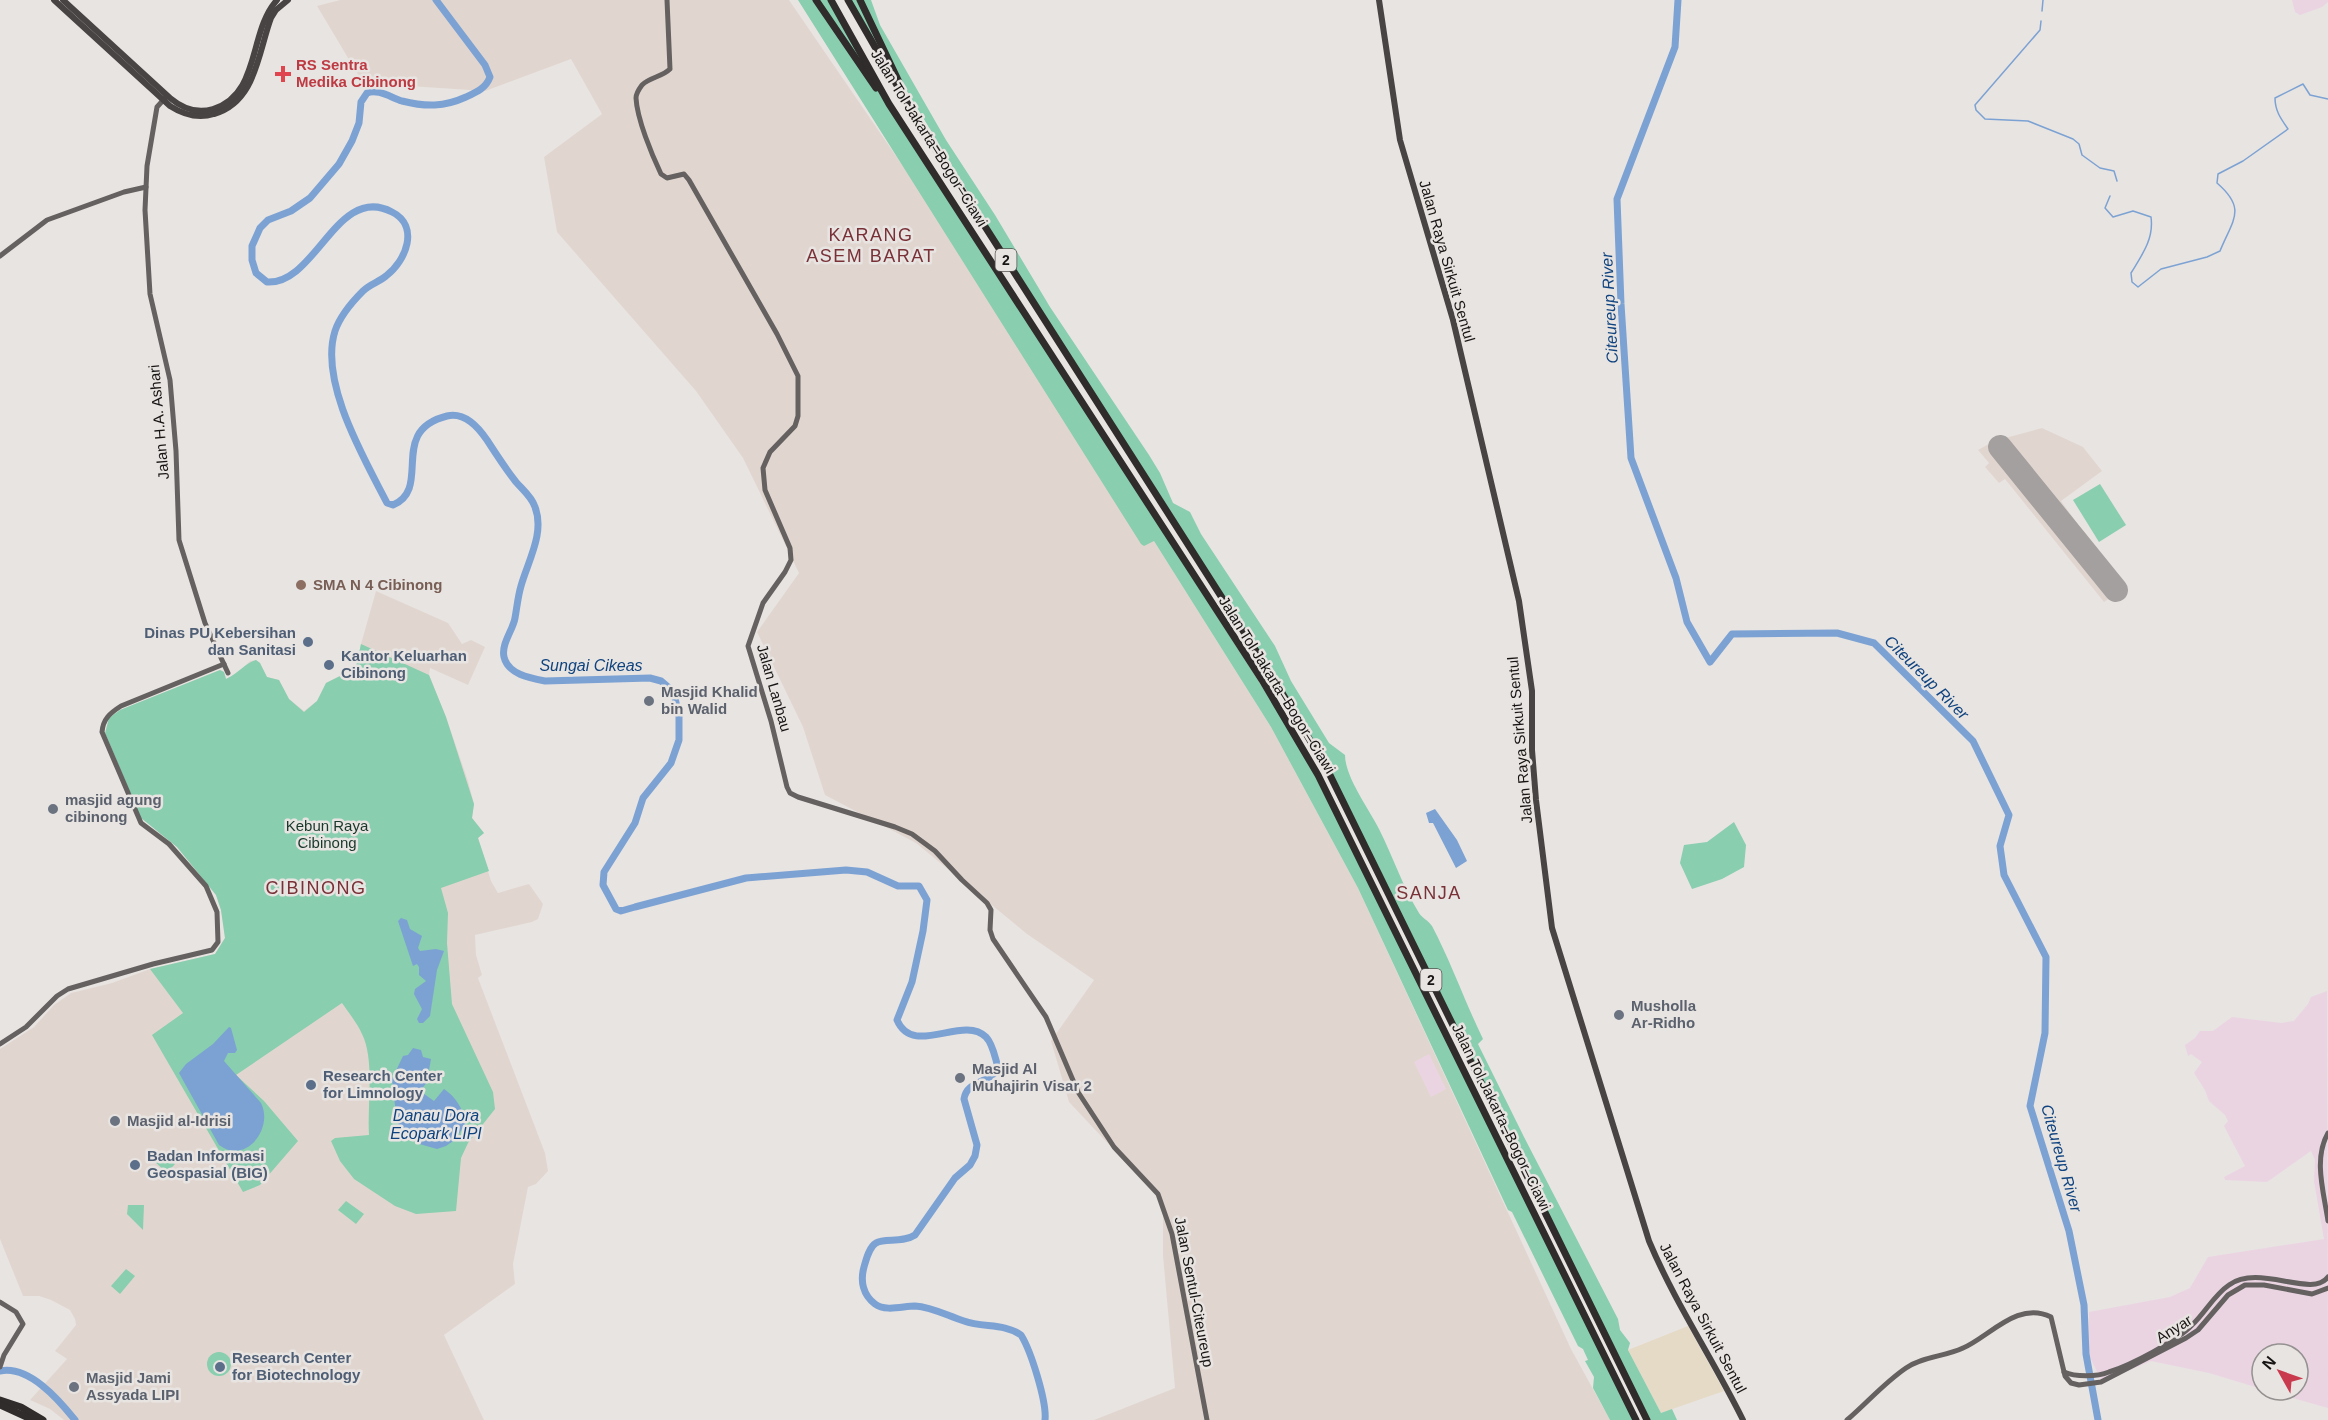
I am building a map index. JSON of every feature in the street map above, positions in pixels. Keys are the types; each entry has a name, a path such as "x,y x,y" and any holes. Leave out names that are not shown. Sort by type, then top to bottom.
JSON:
{"highway":[{"path":"816,0 865,74 889,104"},
{"name":"Jalan Tol Jakarta–Bogor–Ciawi","path":"831,0 889,104 1262,681 1318,775 1636,1420"},
{"name":"Jalan Tol Jakarta–Bogor–Ciawi","path":"848,0 903,95 1272,676 1328,769 1647,1420"},
{"path":"860,0 896,73 903,95"},
{"path":"0,1400 21,1407 43,1420"},
{"path":"0,1405 33,1420"}],"main road":[{"path":"54,0 165,98 185,114 199,117 218,113 234,105 244,95 252,81 273,14 288,0"},
{"path":"63,0 104,42"},
{"path":"165,98 200,111 214,108 230,99 244,83 265,18 276,0"},
{"name":"Jalan Raya Sirkuit Sentul","path":"1379,0 1400,140 1453,320 1519,601 1532,691 1532,750 1536,800 1554,936 1648,1240 1670,1288 1706,1349 1743,1420"}],"street":[{"name":"Jalan Lanbau","path":"667,0 670,69 648,80 638,90 637,100 641,121 661,174 667,178 681,174 687,176 777,334 798,376 798,416 795,426 770,452 763,468 765,490 790,548 791,560 782,578 763,603 748,646 771,721 787,787 792,794 798,797 895,826 912,834 935,851 987,903 991,910 990,930 993,939 1046,1017 1078,1092 1095,1120"},
{"name":"Jalan H.A. Ashari","path":"165,98 156,111 146,188 145,210 150,294 170,380 176,451 178,533 201,613 228,673"},
{"path":"0,256 47,220 124,192 146,188"},
{"path":"0,1044 26,1027 57,996 68,990 153,964 212,950 218,942 217,912 206,886 170,844 141,823 102,732 108,715 121,706 224,664"},
{"name":"Jalan Sentul-Citeureup","path":"1095,1120 1114,1148 1158,1194 1163,1204 1172,1234 1207,1420"},
{"path":"2328,1133 2323,1145 2321,1161 2328,1221"},
{"name":"Anyar","path":"2064,1372 2073,1375 2103,1374 2178,1337 2193,1325 2223,1289 2233,1282 2249,1277 2264,1277 2312,1286 2320,1284 2328,1277"},
{"name":"Anyar","path":"2064,1372 2071,1383 2079,1385 2101,1382 2192,1335 2228,1295 2240,1287 2264,1285 2312,1294 2328,1288"},
{"path":"0,1302 16,1312 23,1324 1,1364"},
{"path":"1847,1420 1889,1381 1915,1362 1960,1350 2003,1322 2021,1315 2042,1314 2050,1317 2064,1372"}],"shaded area":[{"path":"340,0 789,0 1088,436 1271,727 1358,888 1571,1349 1610,1420 1094,1420 1175,1388 1163,1256 1163,1202 1069,1102 1051,1041 1094,980 1027,934 916,843 825,795 803,727 757,632 799,573 743,458 696,391 557,232 544,157 602,114 571,59 485,91 363,83 317,6"},
{"path":"2292,0 2328,0 2328,2 2322,7 2300,15 2295,12"},
{"path":"2042,428 2083,447 2102,471 2061,501 2124,588 2104,602 2005,479 1999,483 1985,467 1989,463 1978,450 1994,441"},
{"path":"376,591 448,623 462,644 471,640 485,647 468,685 430,668 429,675 468,781 474,804 472,818 484,833 478,838 491,881 498,893 529,884 543,904 538,919 532,922 475,935 476,955 482,975 478,978 545,1153 548,1171 536,1184 528,1187 513,1264 515,1284 444,1335 484,1420 64,1420 50,1409 30,1400 67,1359 55,1351 76,1325 75,1319 70,1310 51,1300 39,1296 23,1296 0,1239 0,1049 34,1027 54,1005 71,993 112,983 150,969 215,954 225,938 221,910 216,895 177,847 158,832 120,710 220,670 224,672 226,679 236,675 250,661 256,660 267,677 279,680 289,699 304,711 317,701 326,683 344,674 351,676 356,667"},
{"path":"2327,991 2328,1408 2307,1402 2310,1402 2310,1342 2250,1342 2250,1385 2209,1373 2151,1361 2102,1382 2088,1353 2089,1312 2170,1297 2190,1288 2208,1257 2324,1239 2314,1181 2315,1160 2311,1151 2267,1182 2225,1180 2224,1177 2245,1166 2224,1126 2228,1121 2225,1115 2209,1101 2194,1073 2202,1062 2191,1054 2188,1056 2185,1045 2200,1031 2213,1031 2232,1017 2281,1023 2294,1021 2311,997"},
{"path":"1429,1054 1446,1089 1431,1097 1414,1062"},
{"path":"1688,1326 1724,1391 1661,1413 1628,1350"}],"green space":[{"path":"798,0 831,0 889,104 1302,749 1636,1420 1610,1420 1593,1388 1594,1377 1585,1361 1588,1360 1583,1349 1578,1346 1512,1212 1508,1210 1358,888 1271,727 1154,541 1144,546 1141,544"},
{"path":"848,0 871,0 880,25 946,140 995,215 1050,307 1149,455 1173,503 1190,512 1201,534 1275,646 1291,681 1329,743 1345,755 1353,783 1379,829 1408,893 1419,913 1432,926 1439,940 1483,1039 1478,1044 1618,1319 1620,1330 1630,1343 1628,1350 1661,1413 1672,1409 1677,1420 1647,1420 1327,769 1082,381 896,73"},
{"path":"2100,484 2126,525 2099,542 2073,500"},
{"name":"Kebun Raya Cibinong","path":"361,644 429,675 446,717 474,804 472,818 484,833 478,838 489,871 441,888 448,913 447,943 452,1004 493,1092 495,1109 468,1143 461,1158 456,1211 416,1214 395,1206 354,1179 340,1161 331,1141 335,1138 369,1135 369,1069 366,1045 358,1026 342,1003 236,1075 264,1101 298,1141 260,1185 243,1192 152,1035 183,1013 150,969 215,954 225,938 221,910 216,895 177,847 141,818 105,733 109,718 120,710 220,670 224,672 226,679 256,660 267,677 279,680 289,699 304,712 317,701 326,683 344,674 351,676 356,667"},
{"path":"1734,822 1746,845 1744,867 1722,879 1692,889 1680,863 1684,845 1707,842"},
{"path":"161,1151 175,1164 167,1173 153,1160"},
{"path":"346,1201 364,1214 356,1224 338,1210"},
{"path":"128,1205 144,1205 143,1230 127,1214"},
{"path":"126,1269 135,1276 120,1294 111,1286"},
{"path":"214,1352 224,1352 231,1359 231,1369 224,1376 214,1376 207,1369 207,1359"}],"water":[{"path":"1435,809 1457,840 1467,861 1456,868 1433,823 1429,823 1426,813"},
{"path":"401,918 407,920 410,929 422,936 418,948 420,951 436,949 444,951 437,970 430,1016 423,1023 419,1023 417,1019 422,1009 414,994 415,989 426,981 419,975 417,964 413,966 398,921"},
{"path":"229,1027 237,1050 235,1053 228,1053 224,1061 261,1103 264,1113 264,1123 255,1141 238,1151 219,1145 179,1073 186,1064 213,1044"},
{"name":"Danau Dora Ecopark LIPI","path":"413,1048 421,1050 423,1057 431,1059 429,1070 425,1070 423,1078 428,1081 420,1091 434,1101 444,1089 458,1103 466,1122 456,1139 437,1149 416,1143 410,1135 403,1132 396,1114 392,1079 403,1056 408,1055"}],"waterway":[{"name":"Sungai Cikeas","path":"436,0 485,65 490,77 488,81 484,87 474,93 458,100 435,105 402,101 380,93 367,93 361,102 359,123 352,141 339,164 310,198 291,211 268,220 260,228 252,246 252,260 256,273 267,282 284,279 314,254 341,222 356,211 373,207 392,212 401,218 408,234 404,253 393,270 366,289 347,310 335,331 332,351 333,373 346,419 387,503 393,505 404,497 410,486 414,446 419,434 429,423 454,415 465,418 483,435 512,477 532,500 538,517 537,537 520,590 514,623 504,647 506,663 520,674 545,681 650,678 661,681 675,698 679,717 679,740 671,763 643,798 635,823 604,872 603,885 616,909 621,911 746,878 846,870 867,872 898,886 919,886 927,900 923,931 912,982 897,1020 904,1031 914,1035 976,1031 988,1040 998,1067 991,1076 970,1088 964,1099 977,1145 970,1165 955,1178 915,1235 910,1238 880,1241 871,1247 862,1277 864,1287 871,1300 879,1306 921,1307 971,1323 1001,1327 1021,1335 1038,1377 1044,1401 1045,1420"},
{"name":"Citeureup River","path":"1678,0 1675,47 1617,199 1631,458 1676,578 1687,622 1710,662 1732,634 1837,633 1874,643 1973,741 2009,815 2000,846 2004,875 2046,957 2045,1033 2030,1106 2069,1231 2084,1305 2086,1354 2098,1420"},
{"path":"2042,11 2043,0"},
{"path":"2041,21 2040,30 1975,105 1976,110 1985,119 2028,121 2073,139 2079,144 2082,155 2100,168 2114,171 2117,181"},
{"path":"2110,196 2105,208 2113,217 2133,211 2151,217 2149,240 2131,273 2132,282 2138,287 2161,269 2207,257 2220,251 2233,222 2235,208 2232,200 2217,183 2218,174 2243,161 2288,129 2277,111 2275,98 2303,84 2310,95 2328,99"},
{"path":"0,1371 22,1373 32,1379 52,1394 75,1420"}],"runway":[{"path":"2000,447 2116,590"}],"place":[{"name":"RS Sentra Medika Cibinong","path":"283,74"},
{"name":"SMA N 4 Cibinong","path":"301,585"},
{"name":"Dinas PU Kebersihan dan Sanitasi","path":"308,642"},
{"name":"Kantor Keluarhan Cibinong","path":"329,665"},
{"name":"Masjid Khalid bin Walid","path":"649,701"},
{"name":"masjid agung cibinong","path":"53,809"},
{"name":"Musholla Ar-Ridho","path":"1619,1015"},
{"name":"Masjid Al Muhajirin Visar 2","path":"960,1078"},
{"name":"Research Center for Limnology","path":"311,1085"},
{"name":"Masjid al-Idrisi","path":"115,1121"},
{"name":"Badan Informasi Geospasial (BIG)","path":"135,1165"},
{"name":"Research Center for Biotechnology","path":"220,1367"},
{"name":"Masjid Jami Assyada LIPI","path":"74,1387"}],"district":[{"name":"KARANG ASEM BARAT","path":"871,245"},
{"name":"CIBINONG","path":"316,888"},
{"name":"SANJA","path":"1429,893"}]}
